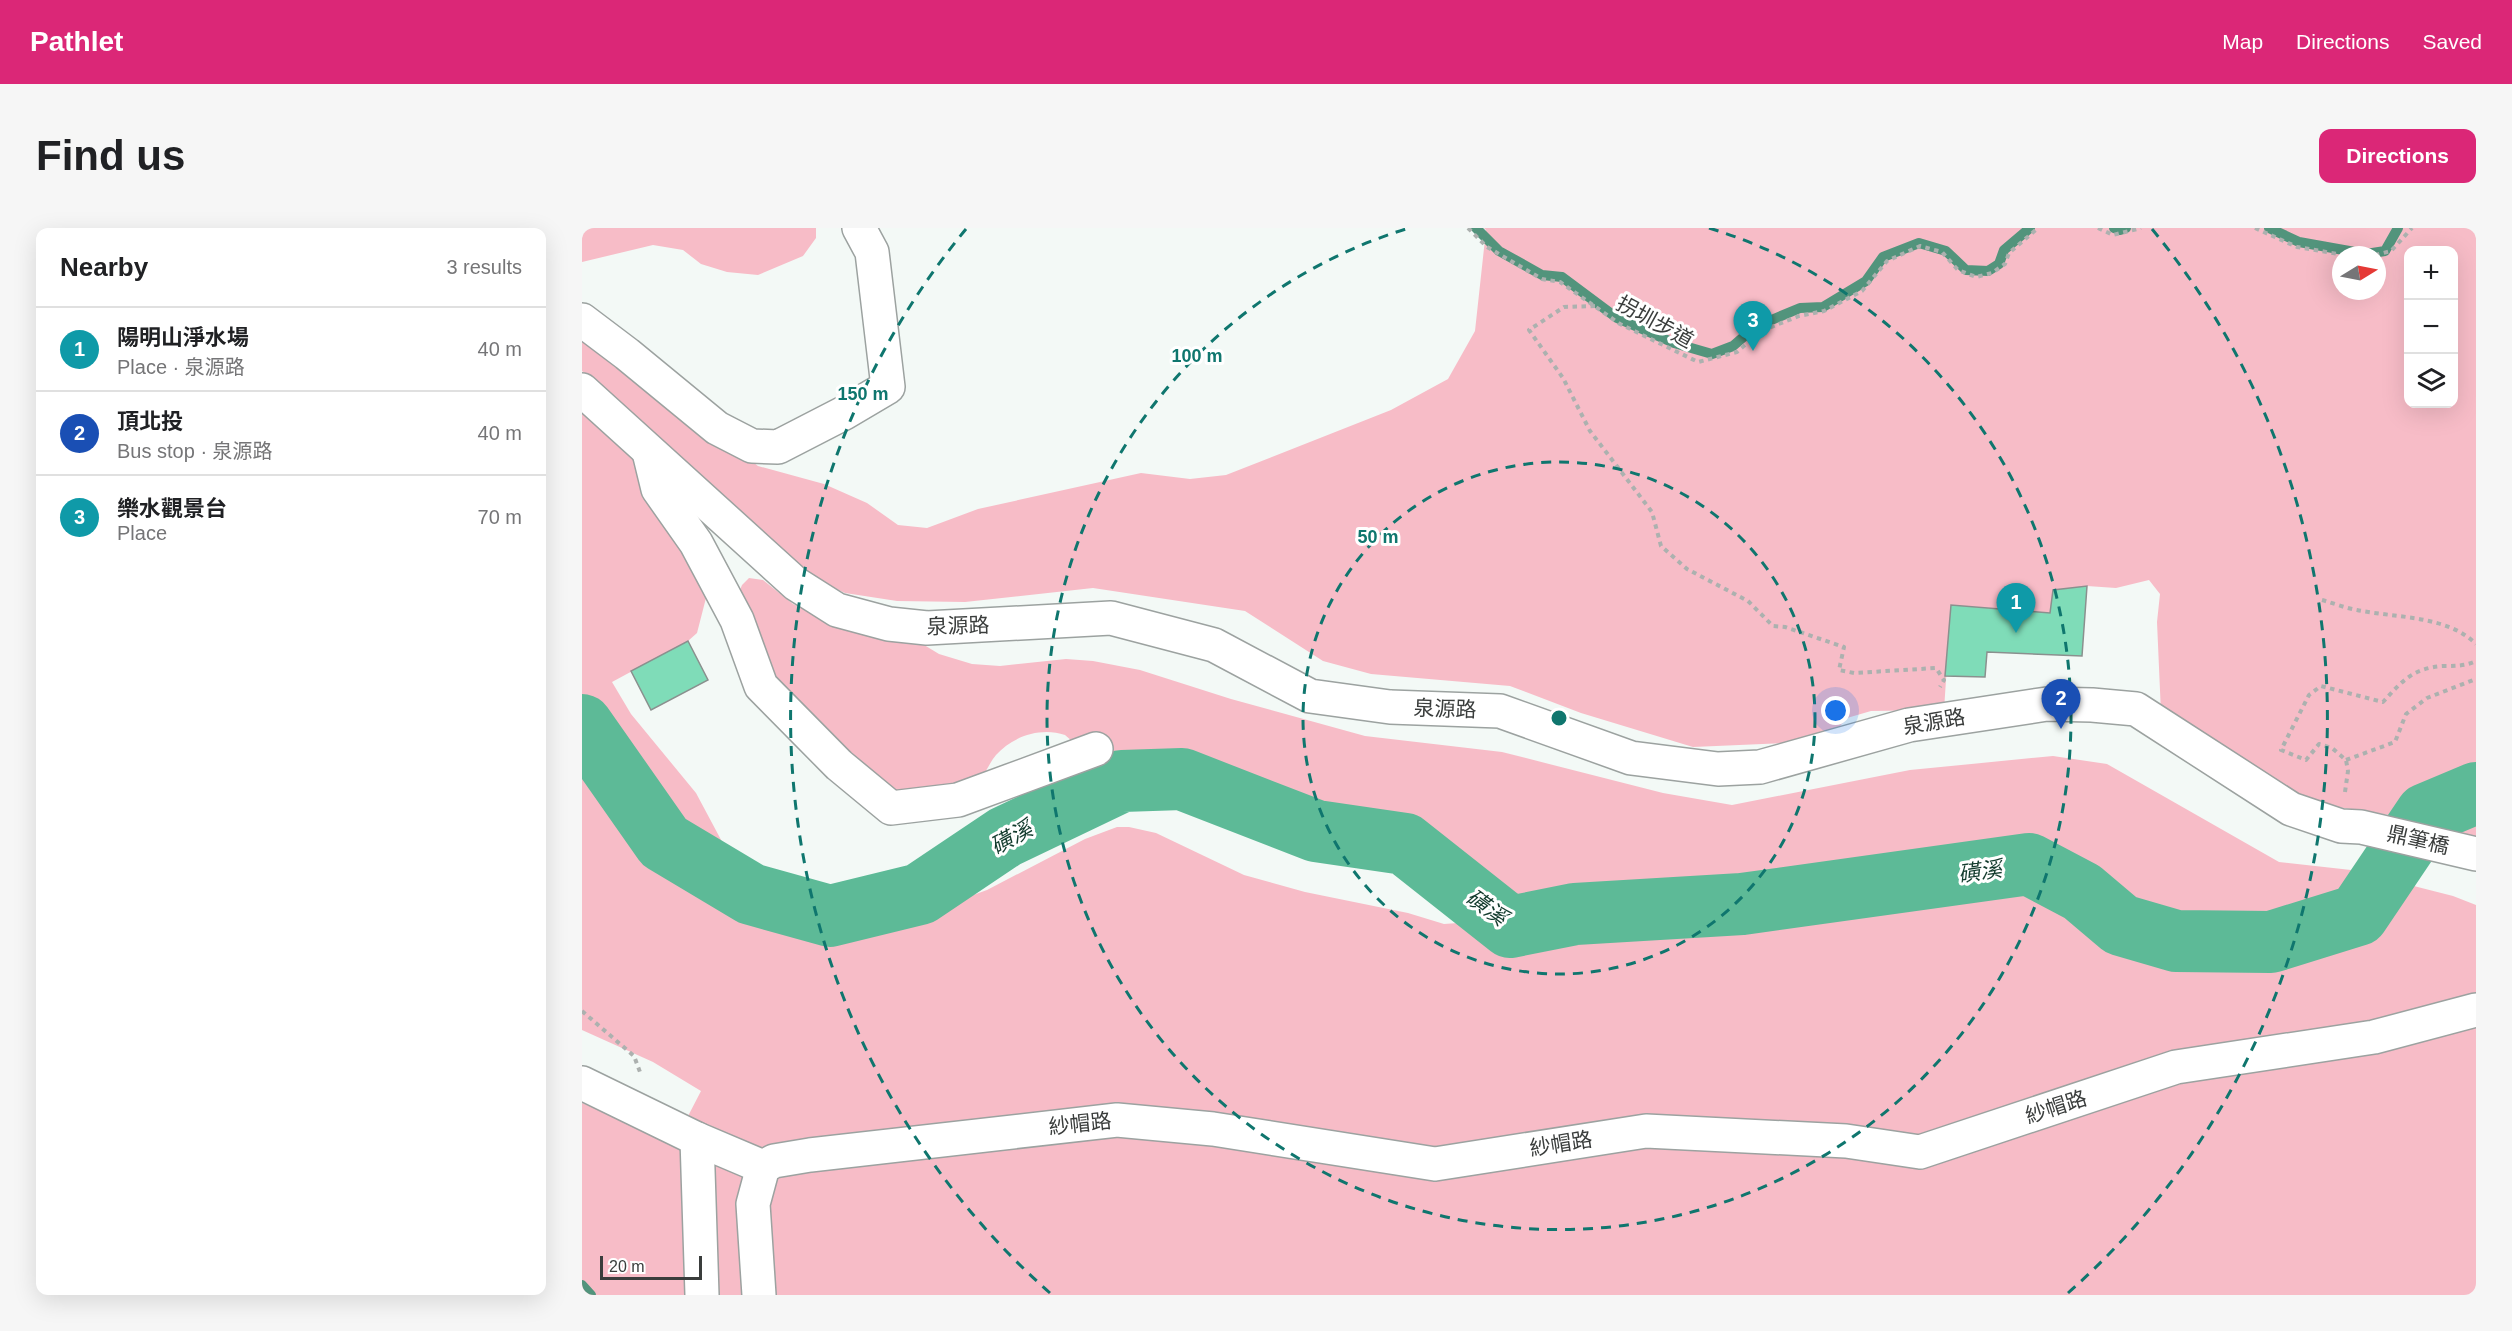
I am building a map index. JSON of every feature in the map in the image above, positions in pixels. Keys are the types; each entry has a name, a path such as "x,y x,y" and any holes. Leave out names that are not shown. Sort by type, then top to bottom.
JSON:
{"street":[{"path":"582,320 717,428 752,446 778,447 888,387 872,252 859,228"},
{"name":"泉源路","path":"582,390 796,584 837,610 889,624 927,628 1111,618 1214,645 1310,696 1390,707 1500,711 1631,758 1719,769 1760,767 1909,725 2047,704 2136,709 2291,809 2351,826"},
{"path":"649,452 657,489 696,543 737,621 761,686 838,765 891,808 958,800 1096,748"},
{"name":"鼎筆橋","path":"2351,826 2476,854"},
{"name":"紗帽路","path":"763,1167 774,1161 810,1155 1117,1120 1213,1129 1436,1164 1646,1131 1846,1141 1920,1152 2176,1067 2374,1036 2476,1010"},
{"path":"582,1083 697,1139 763,1167 753,1204 759,1295"},
{"path":"697,1139 702,1295"}],"path":[{"name":"拐圳步道","path":"1468,228 1487,247 1542,279 1560,282 1620,324 1698,362 1737,352 1761,332 1799,316 1824,311 1862,291 1887,261 1920,246 1942,252 1958,270 1976,277 1992,273 2005,264 2009,253 2038,228"},
{"path":"2098,228 2113,235 2141,228"},
{"path":"2255,228 2297,247 2332,253"},
{"path":"2386,252 2391,251 2412,228"},
{"path":"1595,306 1564,307 1529,330 1563,378 1590,431 1652,512 1661,546 1687,569 1748,601 1773,626 1785,627 1844,647 1839,670 1854,673 1936,668 1944,680 1934,696 1909,725"},
{"path":"2322,600 2356,610 2441,624 2469,637 2476,644"},
{"path":"2351,826 2346,760 2332,748 2319,744 2306,760 2281,750 2308,695 2321,686 2384,702 2409,674 2435,667 2469,665 2476,661"},
{"path":"2346,760 2395,742 2406,714 2427,698 2476,679"},
{"path":"582,1011 634,1056 661,1122"}],"shaded area":[{"path":"582,228 816,228 816,238 803,256 758,275 727,272 701,264 683,250 653,245 582,262"},
{"path":"1484,228 2476,228 2476,837 2396,816 2325,805 2276,791 2161,713 2157,622 2160,594 2149,580 2116,588 2087,586 2053,590 2050,613 1951,605 1944,710 1871,711 1847,718 1833,734 1787,743 1693,747 1581,713 1510,686 1371,674 1323,661 1245,611 1093,588 965,602 897,601 845,593 795,569 582,371 582,336 758,466 824,484 867,503 898,525 927,528 978,509 1141,473 1190,479 1226,475 1391,410 1448,379 1475,331 1486,230"},
{"path":"582,401 625,441 641,470 650,504 669,534 692,556 706,598 697,633 688,641 612,682 631,714 696,793 735,866 852,931 899,922 987,890 1085,839 1117,827 1129,827 1156,833 1244,875 1305,892 1408,913 1444,924 1458,923 1463,917 1455,903 1404,862 1373,844 1317,826 1150,803 1132,793 1065,735 1056,733 1037,733 1019,738 996,755 981,779 893,799 788,704 738,595 742,585 749,578 763,580 793,604 813,613 911,637 939,654 972,664 1000,666 1066,659 1093,661 1140,670 1231,699 1365,736 1502,752 1663,793 1732,805 1910,770 2053,756 2107,764 2279,862 2351,870 2453,896 2476,905 2476,1295 582,1295 582,1103 666,1137 686,1120 701,1091 653,1062 582,1030"}],"building":[{"path":"2087,586 2082,656 1987,652 1985,677 1945,676 1951,605 2050,613 2053,590"},
{"path":"688,641 708,680 651,710 631,671"}],"waterway":[{"path":"1476,228 1499,251 1542,275 1562,277 1617,318 1674,343 1712,354 1733,346 1755,327 1800,308 1823,307 1866,281 1883,257 1919,243 1946,251 1966,270 1988,271 1999,264 2004,250 2030,228"},
{"path":"2114,228 2120,230 2126,228"},
{"path":"2269,228 2299,242 2366,254 2385,251 2398,228"},
{"name":"磺溪","path":"582,725 664,842 751,894 830,916 920,894 1005,837 1122,781 1182,779 1316,831 1405,844 1510,927 1575,914 1742,904 2029,864 2082,892 2121,925 2176,941 2271,942 2358,915 2426,814 2476,793"},
{"path":"582,1285 591,1295"}],"place":[{"name":"樂水觀景台","path":"1753,351"},
{"name":"陽明山淨水場","path":"2016,633"},
{"name":"頂北投","path":"2061,729"}]}
